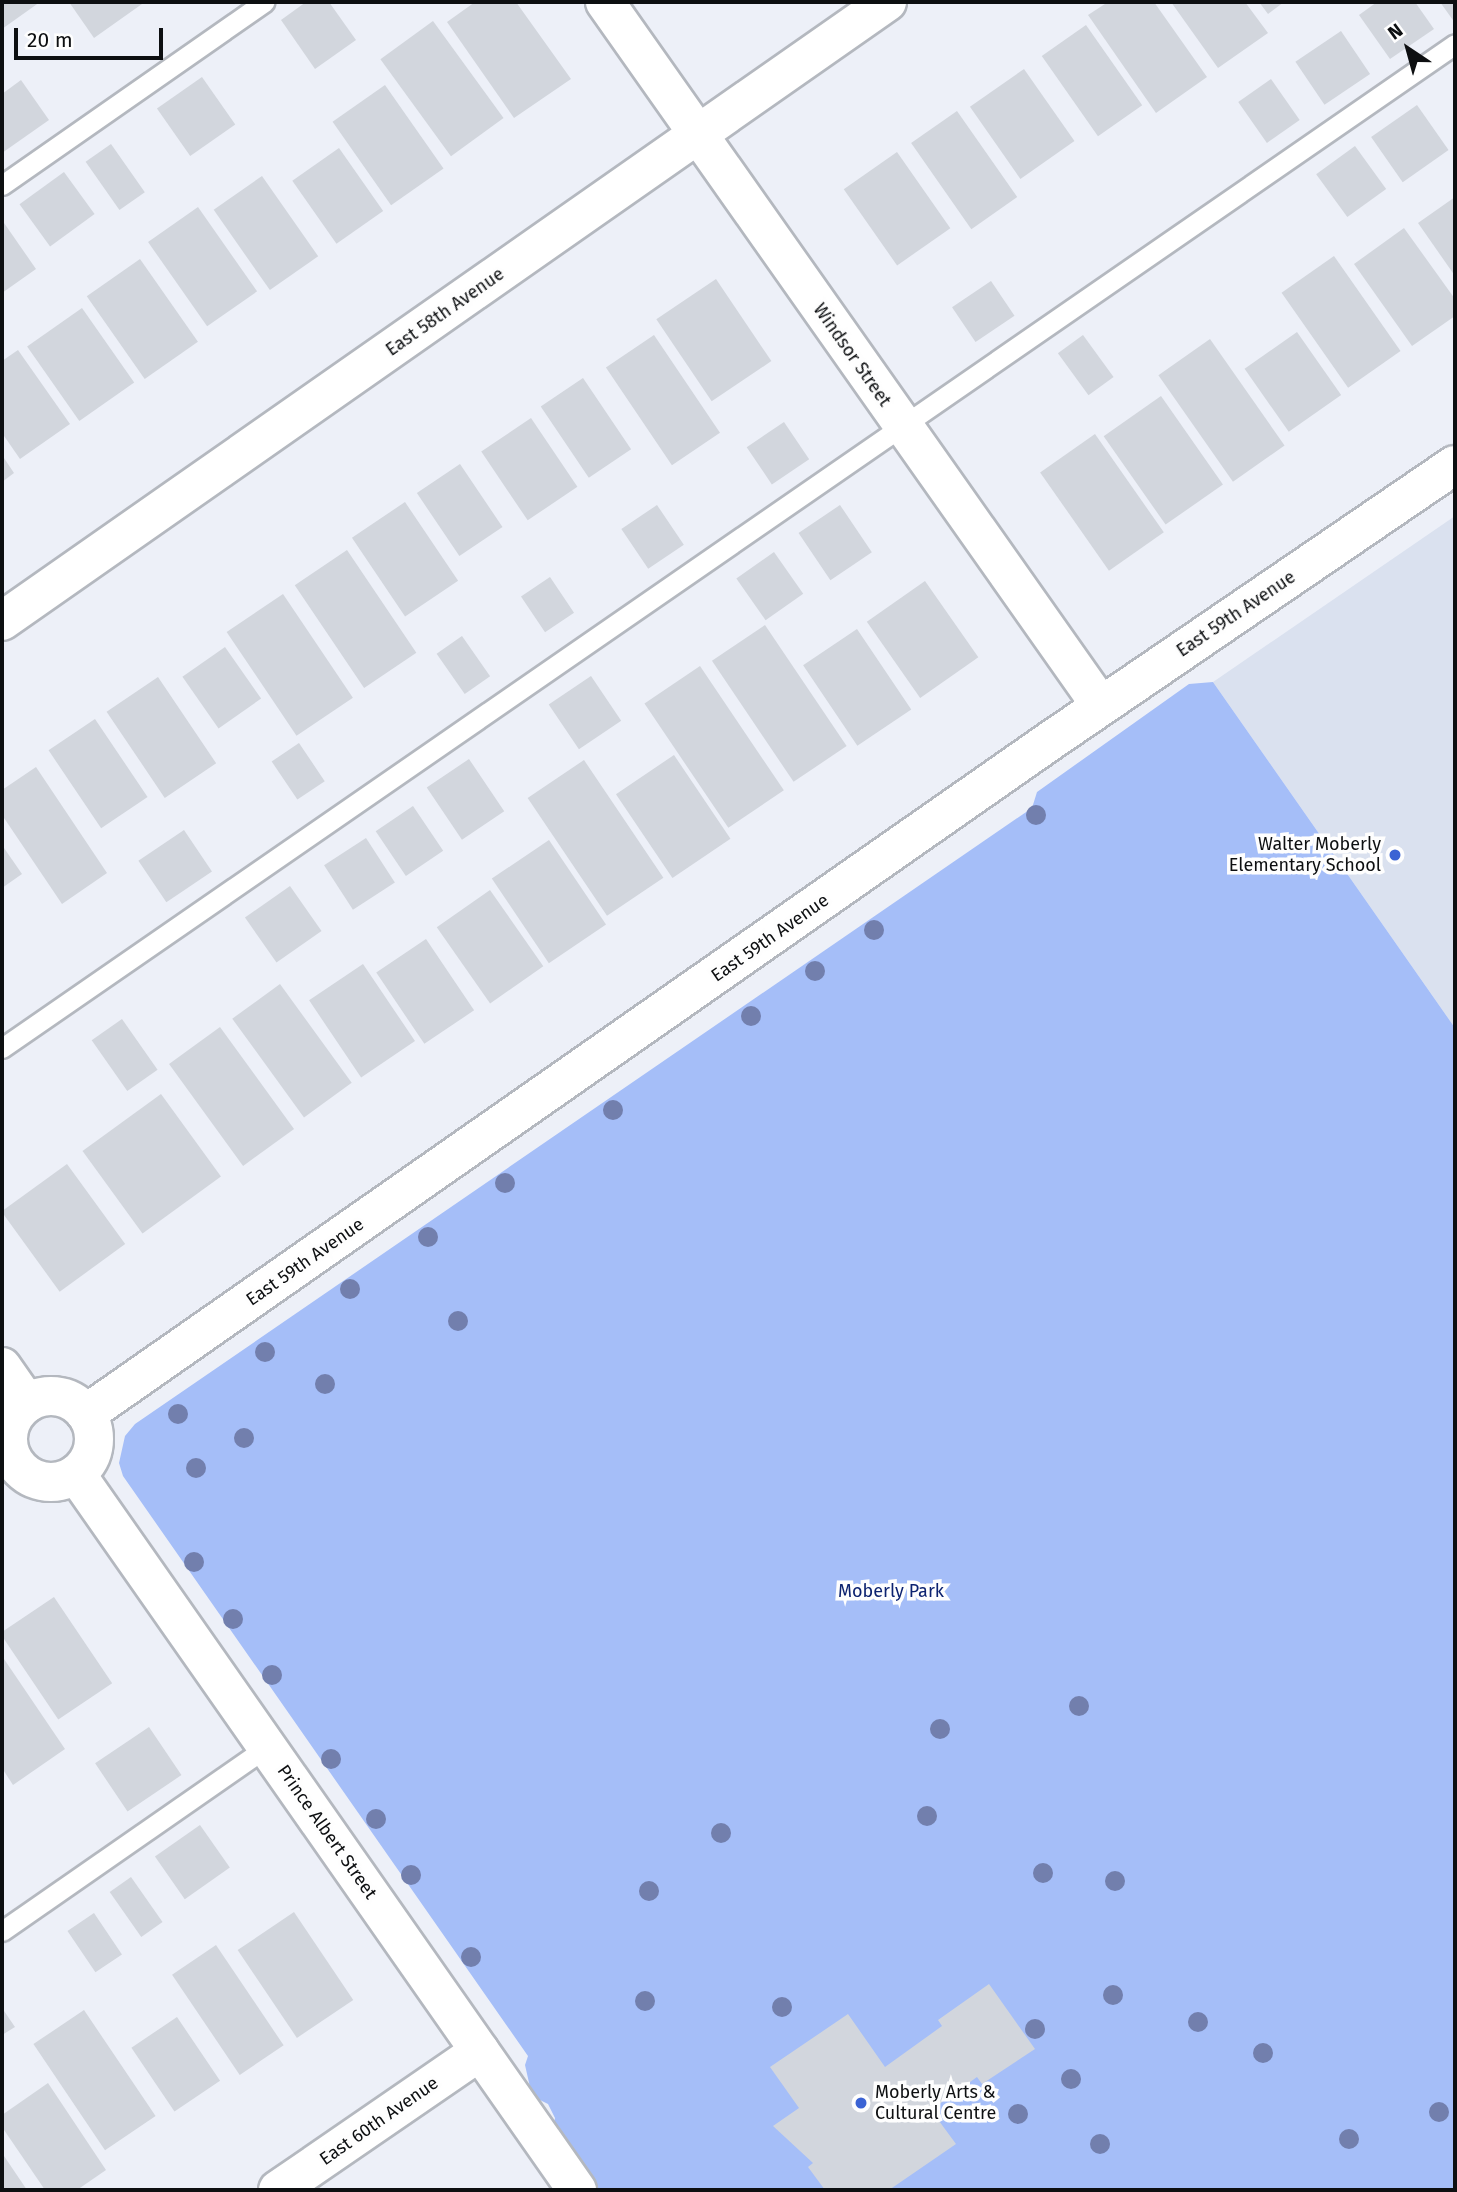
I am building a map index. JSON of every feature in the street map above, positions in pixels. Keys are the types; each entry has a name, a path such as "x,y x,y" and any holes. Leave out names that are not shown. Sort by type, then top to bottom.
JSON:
{"street":[{"name":"Windsor Street","path":"605,2 1101,706"},
{"name":"East 58th Avenue","path":"2,621 887,2"},
{"name":"East 59th Avenue","path":"86,1414 1101,706 1455,465"},
{"path":"2,1367 27,1403"},
{"path":"39,1397 65,1398 86,1414 94,1439 86,1465 76,1474 64,1479 37,1479 8,1467 8,1437 17,1412 27,1403 39,1397"},
{"name":"Prince Albert Street","path":"76,1474 578,2190"},
{"name":"East 60th Avenue","path":"278,2190 480,2051"}],"lane":[{"path":"2,185 264,2"},
{"path":"2,1048 1455,44"},
{"path":"2,1931 267,1747"}],"shaded area":[{"name":"Walter Moberly Elementary School","path":"1455,516 1455,1028 1213,682"}],"green space":[{"name":"Moberly Park","path":"1213,682 1455,1028 1455,2190 583,2190 552,2133 555,2118 548,2104 532,2096 525,2065 528,2056 123,1476 119,1463 125,1436 135,1424 1032,808 1037,792 1189,684"}],"building":[{"path":"2,2 40,2 2,29"},
{"path":"69,2 140,2 142,4 94,38"},
{"path":"306,2 329,2 356,40 315,69 281,20"},
{"path":"475,2 516,2 571,79 514,118 447,22"},
{"path":"1108,2 1154,2 1207,77 1156,113 1088,15"},
{"path":"1171,2 1245,2 1268,33 1218,68"},
{"path":"1259,2 1284,2 1268,14"},
{"path":"1377,2 1415,2 1434,29 1390,59 1359,15"},
{"path":"1440,2 1455,2 1455,23"},
{"path":"433,21 504,118 451,156 380,59"},
{"path":"1086,25 1142,105 1098,136 1042,56"},
{"path":"1341,31 1370,74 1324,105 1295,62"},
{"path":"1024,69 1074,141 1020,179 970,107"},
{"path":"202,77 235,125 190,156 157,109"},
{"path":"1271,79 1300,120 1267,143 1238,102"},
{"path":"21,80 49,120 2,153 2,94"},
{"path":"385,85 444,169 391,205 333,122"},
{"path":"1417,105 1449,150 1403,182 1371,137"},
{"path":"957,111 1017,197 971,229 911,143"},
{"path":"111,144 145,192 119,210 86,162"},
{"path":"1355,146 1386,189 1347,217 1316,174"},
{"path":"339,148 383,211 336,244 292,181"},
{"path":"897,152 950,228 897,265 844,189"},
{"path":"64,172 95,214 50,246 20,204"},
{"path":"262,176 318,256 270,290 214,210"},
{"path":"1455,197 1455,276 1418,223"},
{"path":"198,207 257,291 207,326 148,242"},
{"path":"2,220 36,269 2,293"},
{"path":"1404,228 1455,299 1455,316 1412,346 1354,264"},
{"path":"1334,256 1401,351 1348,388 1282,293"},
{"path":"140,259 198,342 145,379 87,296"},
{"path":"716,279 771,361 712,401 656,319"},
{"path":"991,281 1014,316 976,342 952,307"},
{"path":"82,308 134,383 79,421 27,346"},
{"path":"1297,332 1341,395 1289,432 1245,369"},
{"path":"654,335 720,433 672,465 606,367"},
{"path":"1083,335 1114,377 1088,395 1058,353"},
{"path":"1210,339 1285,445 1233,482 1158,375"},
{"path":"18,350 70,424 20,459 2,433 2,361"},
{"path":"583,378 631,449 589,478 541,407"},
{"path":"1161,396 1223,484 1166,525 1104,436"},
{"path":"531,418 577,487 528,520 481,452"},
{"path":"784,422 809,459 772,484 747,447"},
{"path":"1095,434 1164,532 1109,571 1040,472"},
{"path":"2,455 14,473 2,482"},
{"path":"460,464 502,527 459,556 417,493"},
{"path":"405,502 458,581 405,617 352,538"},
{"path":"657,505 684,545 648,569 621,529"},
{"path":"840,505 872,552 830,580 799,533"},
{"path":"347,550 416,653 364,688 295,585"},
{"path":"774,552 803,594 766,620 736,578"},
{"path":"550,577 574,613 545,632 521,597"},
{"path":"925,581 978,657 920,698 867,622"},
{"path":"283,594 353,698 297,736 227,632"},
{"path":"765,625 847,746 794,782 712,661"},
{"path":"857,629 911,709 857,746 803,665"},
{"path":"462,636 490,676 465,694 437,654"},
{"path":"225,647 261,699 219,728 182,677"},
{"path":"700,666 784,790 728,828 644,703"},
{"path":"591,676 621,721 579,749 549,705"},
{"path":"158,677 216,763 165,798 107,712"},
{"path":"95,719 148,797 101,828 49,750"},
{"path":"299,743 325,781 297,800 272,761"},
{"path":"674,755 730,839 672,878 616,794"},
{"path":"469,759 504,811 462,840 427,788"},
{"path":"584,760 663,878 607,916 528,798"},
{"path":"36,767 107,873 62,904 2,815 2,790"},
{"path":"413,806 443,851 406,876 376,831"},
{"path":"184,830 212,871 166,902 138,861"},
{"path":"366,838 395,882 353,910 324,865"},
{"path":"549,840 606,925 549,963 492,879"},
{"path":"2,845 22,874 2,888"},
{"path":"290,886 322,931 276,963 245,918"},
{"path":"490,890 543,966 490,1003 437,927"},
{"path":"426,939 474,1010 424,1044 376,973"},
{"path":"363,964 415,1041 361,1077 309,1000"},
{"path":"280,984 352,1083 304,1117 232,1019"},
{"path":"122,1019 158,1070 127,1091 92,1040"},
{"path":"220,1027 294,1129 243,1166 169,1064"},
{"path":"161,1094 221,1177 142,1234 83,1151"},
{"path":"67,1164 125,1244 60,1292 2,1211"},
{"path":"54,1597 112,1683 58,1720 2,1636 2,1632"},
{"path":"2,1656 65,1749 13,1785 2,1768"},
{"path":"149,1727 181,1775 128,1811 95,1763"},
{"path":"200,1825 230,1868 185,1899 155,1857"},
{"path":"131,1877 163,1922 141,1937 110,1892"},
{"path":"294,1912 353,2000 297,2038 238,1950"},
{"path":"94,1913 122,1954 95,1972 67,1931"},
{"path":"216,1945 284,2045 240,2075 172,1975"},
{"name":"Moberly Arts & Cultural Centre","path":"989,1984 1035,2049 982,2084 977,2077 931,2110 956,2144 889,2190 825,2190 808,2167 813,2163 773,2126 799,2108 770,2067 848,2014 885,2067 942,2026 938,2020"},
{"path":"2,2008 15,2027 2,2035"},
{"path":"84,2010 156,2116 105,2150 33,2044"},
{"path":"177,2017 220,2081 174,2112 131,2048"},
{"path":"48,2083 106,2170 77,2190 45,2190 2,2127 2,2115"},
{"path":"2,2153 27,2190 2,2190"}],"place":[{"name":"Walter Moberly Elementary School","path":"1395,855"},
{"name":"Moberly Arts & Cultural Centre","path":"861,2103"}]}
